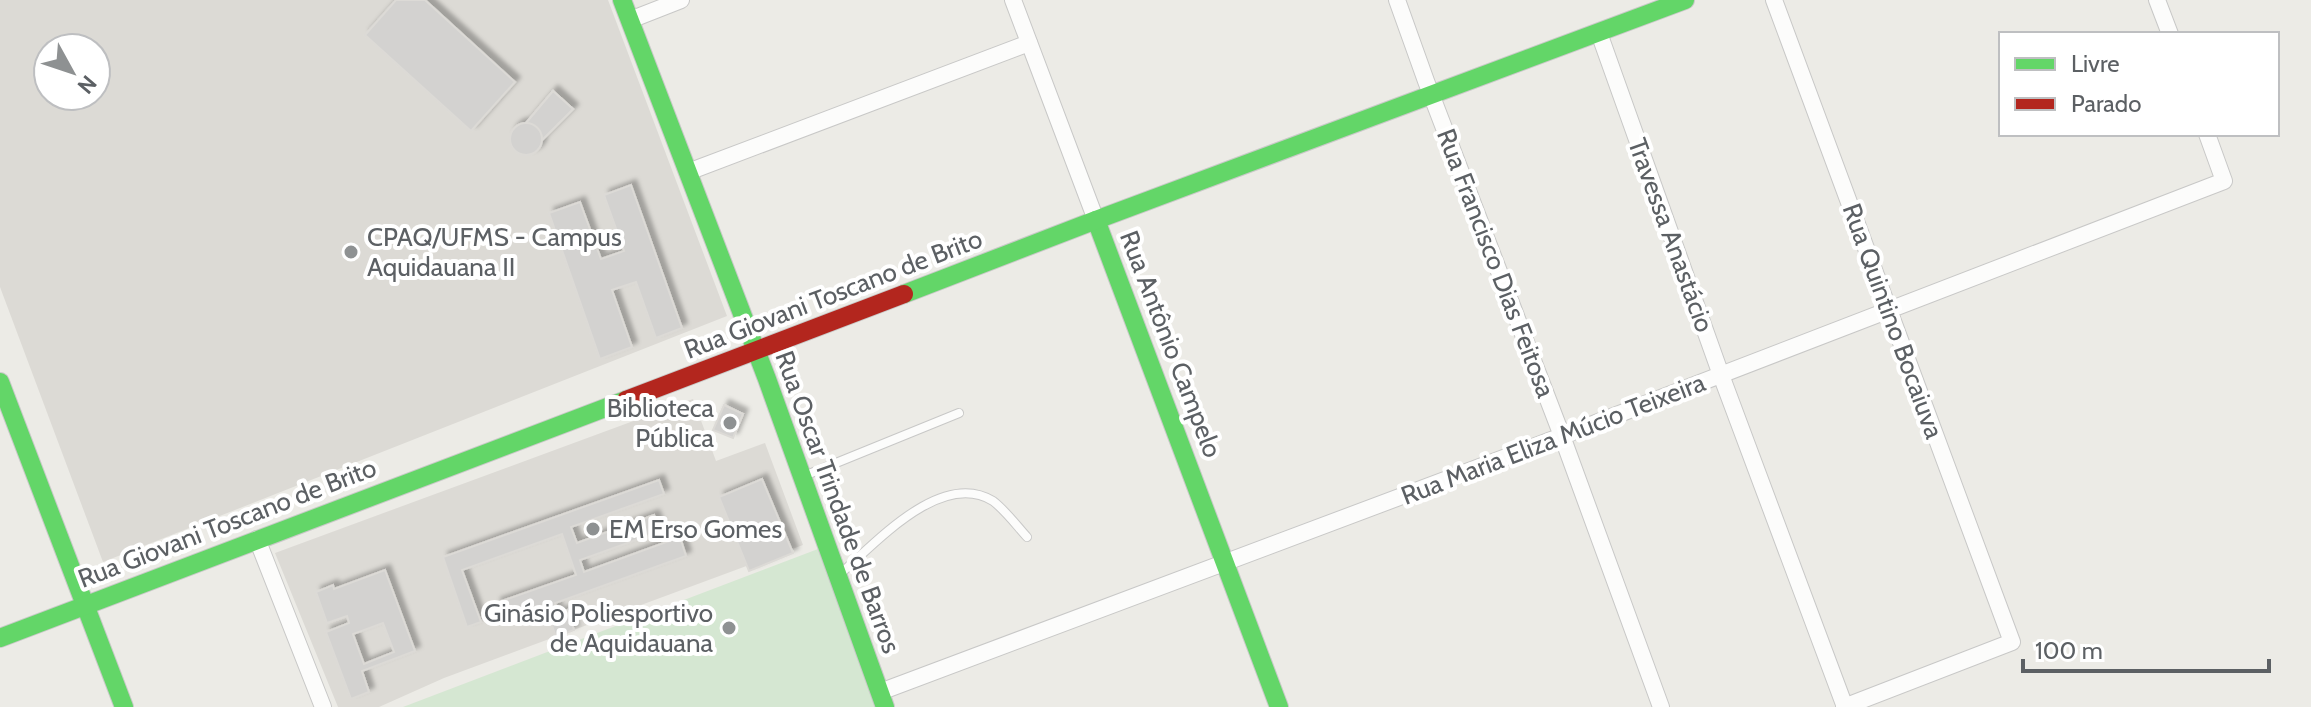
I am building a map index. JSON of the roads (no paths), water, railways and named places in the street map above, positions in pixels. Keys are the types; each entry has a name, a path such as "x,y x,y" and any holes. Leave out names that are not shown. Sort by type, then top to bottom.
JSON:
{"main road":[{"name":"Rua Oscar Trindade de Barros","path":"622,0 803,476 836,577 882,699"},
{"name":"Rua Giovani Toscano de Brito","path":"0,638 1096,220 1685,0"},
{"name":"Rua Antônio Campelo","path":"1096,220 1279,707"},
{"path":"0,382 124,707"}],"street":[{"path":"630,20 681,0"},
{"name":"Rua Antônio Campelo","path":"1013,0 1096,220"},
{"name":"Rua Francisco Dias Feitosa","path":"1397,0 1661,707"},
{"name":"Rua Quintino Bocaiuva","path":"1774,0 2012,642 1844,707"},
{"path":"2157,0 2169,32"},
{"name":"Travessa Anastácio","path":"1599,33 1844,707"},
{"path":"688,172 1029,43"},
{"name":"Rua Maria Eliza Múcio Teixeira","path":"882,699 1225,563 2224,181 2208,136"},
{"path":"257,539 323,707"}],"lane":[{"path":"803,476 959,413"},
{"path":"836,577 916,509 951,495 975,495 994,502 1027,537"}],"place":[{"name":"CPAQ/UFMS - Campus Aquidauana II","path":"351,252"},
{"name":"Biblioteca Pública","path":"730,423"},
{"name":"EM Erso Gomes","path":"593,529"},
{"name":"Ginásio Poliesportivo de Aquidauana","path":"729,628"}]}
